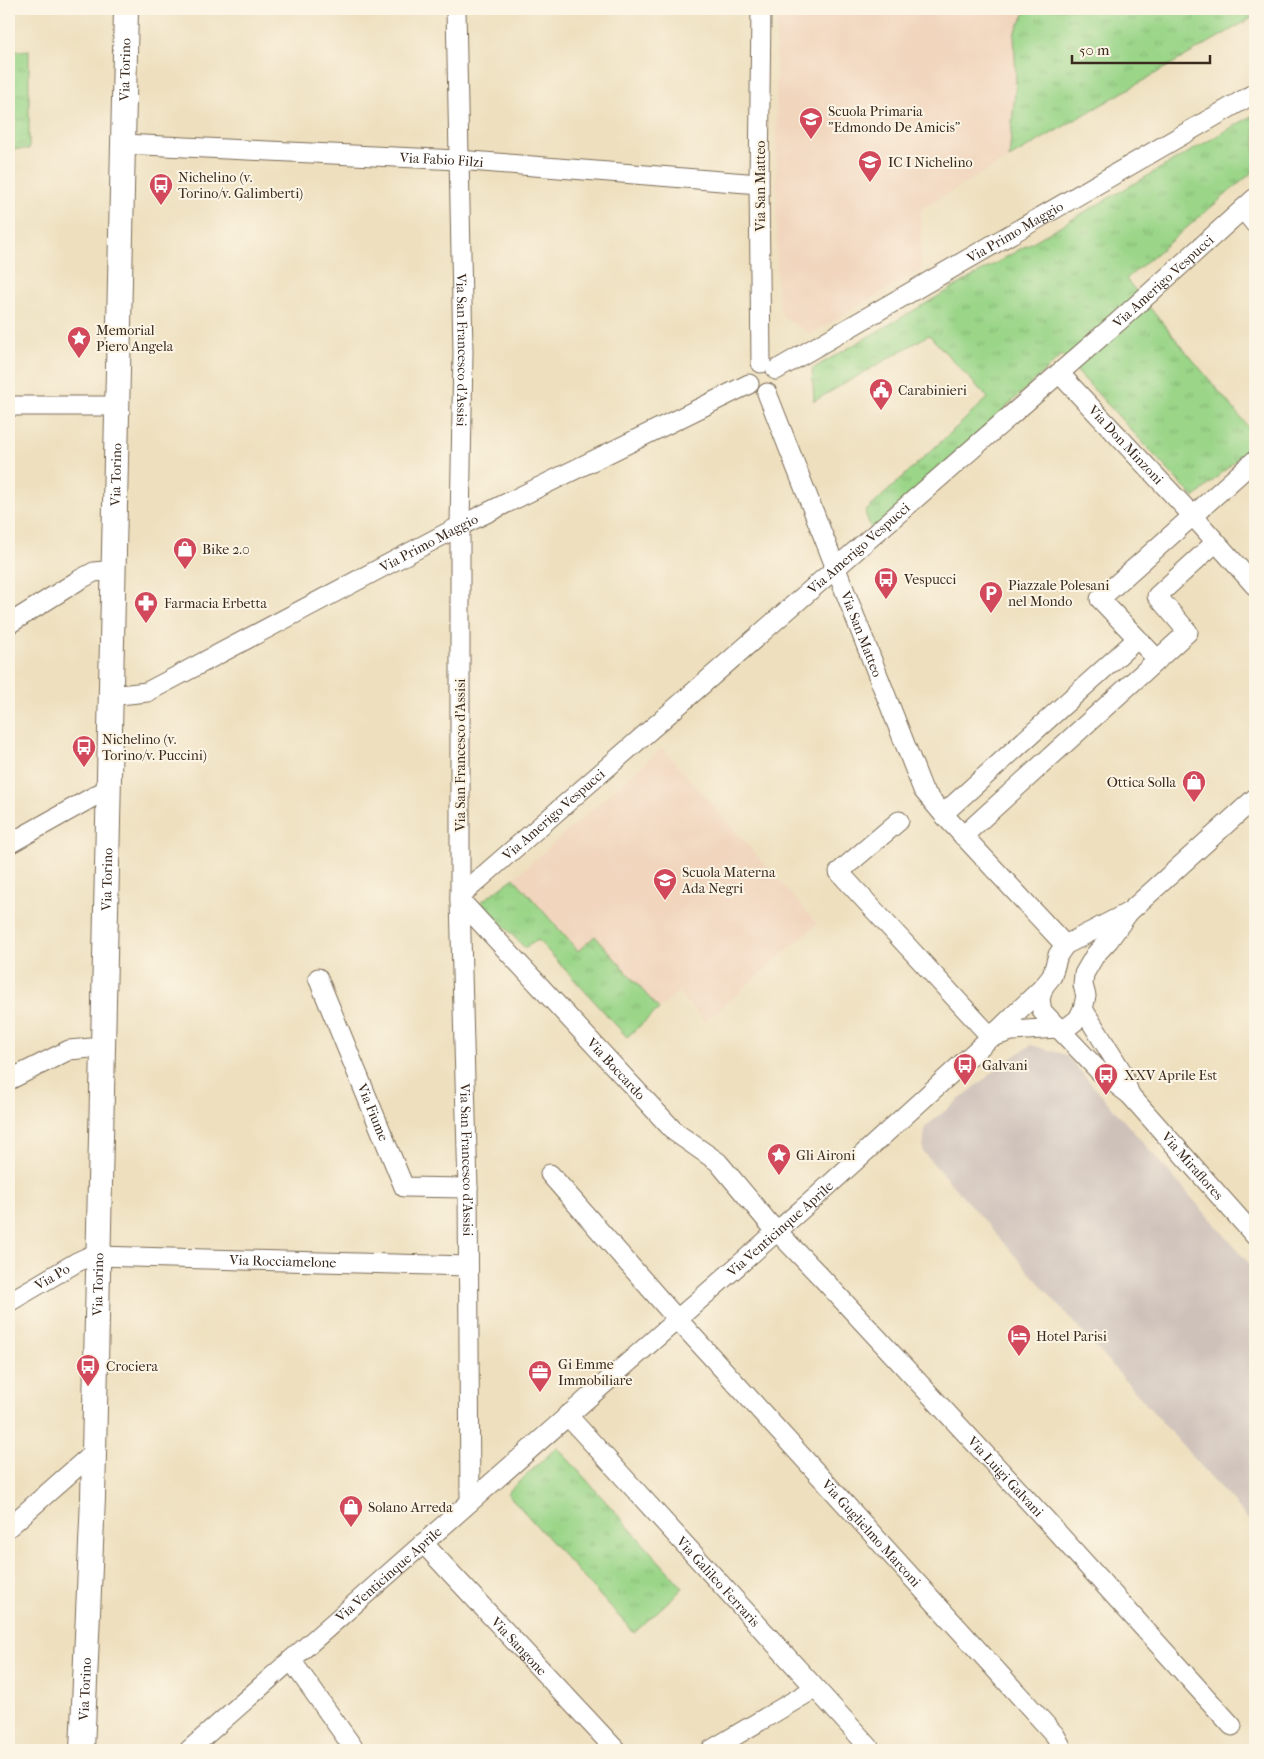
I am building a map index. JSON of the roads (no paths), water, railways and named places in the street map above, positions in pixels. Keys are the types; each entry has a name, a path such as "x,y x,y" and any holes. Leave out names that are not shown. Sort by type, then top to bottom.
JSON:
{"main road":[{"name":"Via Torino","path":"82,1750 94,1452 126,9"}],"street":[{"name":"Via San Francesco d'Assisi","path":"456,9 463,352 460,526 460,898 468,1188 470,1501"},
{"name":"Via San Matteo","path":"761,9 759,184 768,366"},
{"name":"Via Primo Maggio","path":"768,366 1255,93"},
{"name":"Via Fabio Filzi","path":"123,144 458,160 759,184"},
{"path":"1249,204 1255,224"},
{"name":"Via Amerigo Vespucci","path":"460,898 1249,204"},
{"path":"753,366 768,366 778,381 772,390 756,392 748,384 749,372 753,366"},
{"name":"Via Don Minzoni","path":"1059,373 1193,516 1255,586"},
{"name":"Via Primo Maggio","path":"110,696 147,692 460,526 748,384"},
{"name":"Via San Matteo","path":"767,392 923,790 963,836 1069,943 1084,944 1095,955"},
{"path":"9,406 118,406"},
{"path":"1158,660 1100,599 1255,460"},
{"path":"963,836 1188,632 1157,596 1216,542"},
{"path":"9,624 94,572 115,570"},
{"path":"943,814 1138,639"},
{"path":"9,844 109,788"},
{"path":"1057,1028 1069,1026 1078,1019 1086,996 1083,985 1084,974 1095,955 1109,940 1128,912 1255,798"},
{"path":"899,821 839,872 991,1037"},
{"name":"Via Boccardo","path":"460,898 675,1132 718,1162 776,1231"},
{"path":"1044,986 1052,976 1058,955 1069,943 1128,912"},
{"name":"Via Fiume","path":"318,978 404,1187 468,1188"},
{"name":"Via Venticinque Aprile","path":"189,1750 776,1231 991,1037 1044,986"},
{"name":"Via Miraflores","path":"1044,986 1040,1006 1042,1011 1100,1072 1130,1095 1255,1236"},
{"name":"Via Miraflores","path":"1083,1009 1121,1070 1130,1095"},
{"name":"Via Venticinque Aprile","path":"991,1037 1012,1031 1057,1028"},
{"path":"9,1080 69,1050 103,1046"},
{"path":"550,1174 677,1319"},
{"name":"Via Luigi Galvani","path":"776,1231 1046,1520 1232,1726"},
{"name":"Via Rocciamelone","path":"97,1256 468,1266"},
{"name":"Via Po","path":"9,1302 76,1262 88,1257 97,1256"},
{"name":"Via Guglielmo Marconi","path":"677,1319 1055,1735 1063,1750"},
{"name":"Via Galileo Ferraris","path":"567,1415 814,1689 869,1747"},
{"path":"9,1527 94,1452"},
{"name":"Via Sangone","path":"423,1543 616,1750"},
{"path":"291,1660 355,1750"},
{"path":"711,1750 814,1689"}],"place":[{"name":"Scuola Primaria \"Edmondo De Amicis\"","path":"811,140"},
{"name":"IC I Nichelino","path":"870,183"},
{"name":"Nichelino (v. Torino/v. Galimberti)","path":"161,206"},
{"name":"Memorial Piero Angela","path":"79,359"},
{"name":"Carabinieri","path":"881,411"},
{"name":"Bike 2.0","path":"185,570"},
{"name":"Vespucci","path":"886,600"},
{"name":"Piazzale Polesani nel Mondo","path":"991,614"},
{"name":"Farmacia Erbetta","path":"146,624"},
{"name":"Nichelino (v. Torino/v. Puccini)","path":"84,768"},
{"name":"Ottica Solla","path":"1194,803"},
{"name":"Scuola Materna Ada Negri","path":"665,901"},
{"name":"Galvani","path":"965,1086"},
{"name":"XXV Aprile Est","path":"1106,1096"},
{"name":"Gli Aironi","path":"779,1176"},
{"name":"Hotel Parisi","path":"1019,1357"},
{"name":"Crociera","path":"88,1387"},
{"name":"Gi Emme Immobiliare","path":"540,1393"},
{"name":"Solano Arreda","path":"351,1528"}]}
